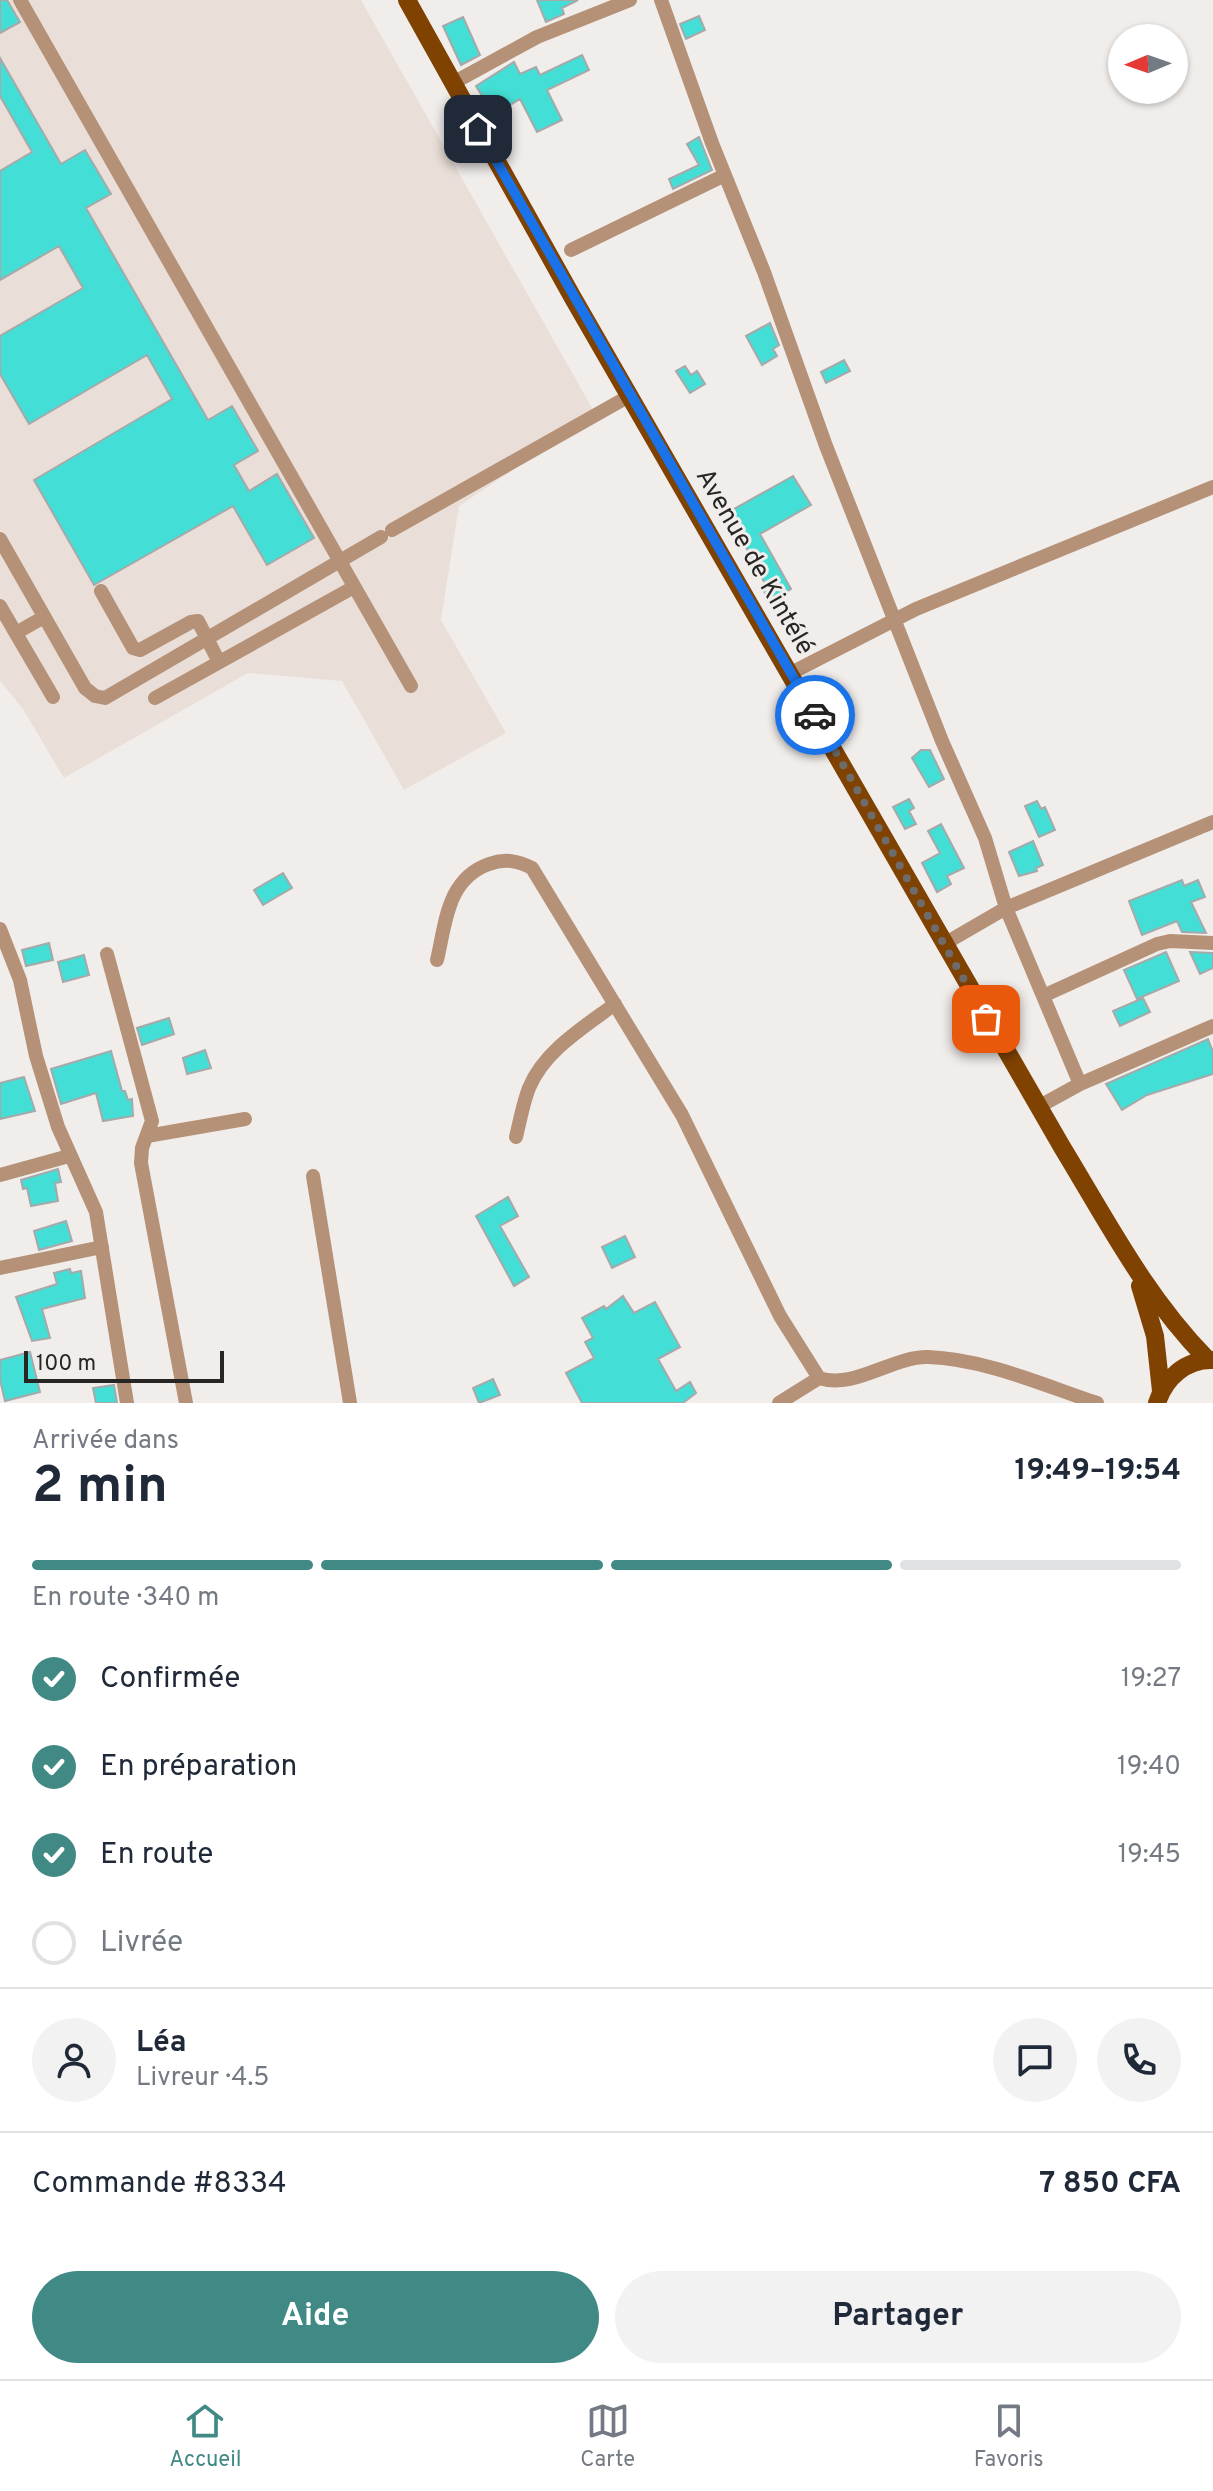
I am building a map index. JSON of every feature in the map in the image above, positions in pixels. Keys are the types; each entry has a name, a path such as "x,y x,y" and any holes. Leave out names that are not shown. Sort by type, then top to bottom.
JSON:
{"main road":[{"name":"Avenue de Kintélé","path":"407,0 1038,1107 1136,1272 1175,1325 1210,1360"},
{"name":"Avenue de Kintélé","path":"1136,1272 1155,1336 1159,1397"},
{"name":"Avenue de Kintélé","path":"1159,1397 1172,1375 1188,1364 1210,1360"}],"street":[{"path":"20,0 411,686"},
{"path":"453,83 537,37 630,0"},
{"path":"661,0 826,446 985,838 1006,908 1080,1084"},
{"path":"571,250 725,175"},
{"path":"0,539 85,688 95,696 105,698 631,395"},
{"path":"791,673 895,619 1213,487"},
{"path":"155,698 354,587"},
{"path":"101,591 133,648 146,648 198,621 219,662"},
{"path":"0,606 53,697"},
{"path":"16,633 44,617"},
{"path":"944,944 1006,908 1213,822"},
{"path":"437,960 449,905 465,876 497,861 518,861 532,868 682,1115 780,1316 819,1378"},
{"path":"0,929 20,980 36,1056 69,1156 96,1212 127,1403"},
{"path":"1043,996 1157,944 1170,941 1213,943"},
{"path":"107,954 150,1109 152,1121 141,1163 186,1403"},
{"path":"516,1137 536,1074 567,1040 615,1004"},
{"path":"1038,1107 1080,1084 1213,1026"},
{"path":"147,1136 245,1119"},
{"path":"0,1175 69,1156"},
{"path":"313,1176 350,1403"},
{"path":"0,1268 102,1247"},
{"path":"779,1403 819,1378 840,1380 930,1357 999,1370 1097,1403"}],"shaded area":[{"path":"0,0 361,0 596,415 459,506 441,620 506,733 404,790 342,681 248,673 64,778 23,709 0,681"}],"building":[{"path":"0,0 7,0 20,22 0,33"},
{"path":"537,0 578,0 562,8 564,14 546,22"},
{"path":"699,16 705,30 686,39 680,24"},
{"path":"463,17 480,55 461,65 443,26"},
{"path":"582,55 589,70 547,90 562,120 537,132 520,99 494,115 476,86 514,62 520,74 536,67 540,75"},
{"path":"0,58 61,164 85,150 111,194 86,208 208,420 232,406 258,451 234,465 249,491 277,474 314,538 267,565 233,506 94,585 34,480 172,399 147,355 29,424 0,374 0,336 83,288 59,246 0,280 0,171 32,152 0,96"},
{"path":"699,137 712,170 673,189 669,179 699,165 687,144"},
{"path":"770,323 779,345 773,349 777,356 762,365 746,336"},
{"path":"844,360 850,371 826,383 821,372"},
{"path":"685,366 691,375 697,371 705,384 690,393 676,371"},
{"path":"793,476 811,505 760,534 791,589 770,602 761,586 765,584 737,530 725,514"},
{"path":"921,750 930,750 944,779 929,787 912,758"},
{"path":"909,799 914,808 909,811 916,824 905,829 893,807"},
{"path":"1037,801 1041,809 1045,807 1055,830 1039,837 1025,806"},
{"path":"941,824 964,868 947,876 951,884 937,892 922,863 940,853 928,831"},
{"path":"1033,841 1043,865 1036,868 1037,871 1019,876 1009,852"},
{"path":"283,873 292,888 263,905 254,890"},
{"path":"1182,880 1184,886 1198,880 1205,897 1191,902 1206,933 1182,932 1177,921 1142,935 1129,901"},
{"path":"49,943 53,960 26,966 22,950"},
{"path":"1166,952 1179,981 1137,999 1124,970"},
{"path":"1190,952 1213,953 1213,968 1200,974"},
{"path":"84,955 89,975 63,982 58,962"},
{"path":"1143,998 1150,1012 1120,1026 1113,1011"},
{"path":"169,1018 174,1034 142,1045 137,1028"},
{"path":"1208,1039 1213,1052 1213,1074 1147,1095 1122,1110 1106,1084"},
{"path":"205,1050 211,1068 187,1074 183,1058"},
{"path":"111,1051 122,1091 125,1091 128,1100 132,1099 133,1116 103,1121 96,1093 61,1104 51,1069"},
{"path":"24,1077 35,1111 0,1119 0,1083"},
{"path":"58,1169 61,1182 55,1183 58,1201 31,1206 27,1188 23,1189 21,1180"},
{"path":"508,1197 518,1216 500,1226 529,1277 514,1286 476,1216"},
{"path":"66,1221 72,1241 39,1250 34,1231"},
{"path":"625,1236 635,1257 612,1268 602,1247"},
{"path":"70,1269 71,1273 81,1271 85,1298 42,1309 50,1338 32,1341 16,1297 57,1284 54,1273"},
{"path":"623,1296 634,1313 655,1302 680,1347 658,1359 676,1391 690,1382 696,1393 683,1403 582,1403 566,1373 594,1358 585,1342 593,1338 582,1318 604,1306 606,1309"},
{"path":"30,1352 40,1392 5,1401 0,1380 0,1360"},
{"path":"493,1379 500,1395 479,1403 473,1388"},
{"path":"114,1385 117,1403 96,1403 93,1388"}],"way so far":[{"path":"815,715 986,1019"}],"route":[{"path":"478,129 558,273 815,715"}]}
